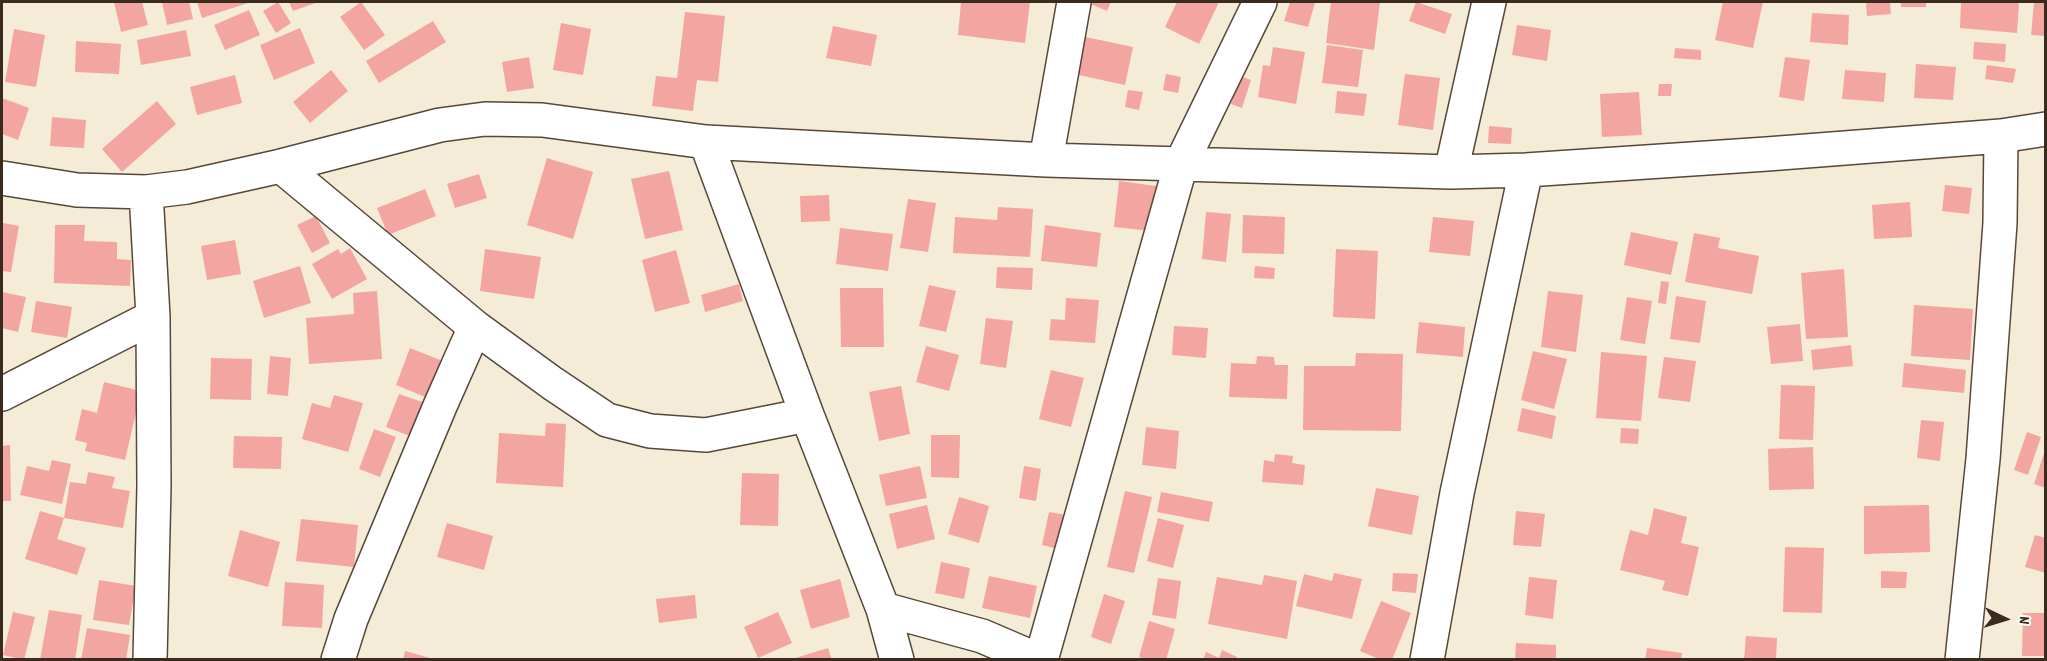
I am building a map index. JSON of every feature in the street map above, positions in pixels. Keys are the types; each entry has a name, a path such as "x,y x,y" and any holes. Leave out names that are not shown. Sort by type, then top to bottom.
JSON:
{"street":[{"path":"1046,160 1074,2"},
{"path":"883,609 982,636 1040,660 1181,164 1260,2"},
{"path":"1451,172 1489,2"},
{"path":"2,178 78,190 146,192 187,187 281,166 440,125 485,119 542,120 706,142 1046,160 1451,172 1526,171 2001,136 2046,129"},
{"path":"1962,660 1983,459 1998,258 2001,136"},
{"path":"706,142 807,415 883,609 897,660"},
{"path":"281,166 475,327 607,420 650,431 706,435 807,415"},
{"path":"1427,660 1457,493 1526,171"},
{"path":"146,192 153,317 154,486 150,660"},
{"path":"2,394 153,317"},
{"path":"338,660 351,619 475,327"}],"building":[{"path":"114,2 142,2 148,25 121,32"},
{"path":"162,2 189,2 193,19 167,25"},
{"path":"197,2 251,2 202,18"},
{"path":"278,2 291,23 276,33 263,11"},
{"path":"289,2 318,2 293,11"},
{"path":"361,2 385,35 364,50 340,17"},
{"path":"961,2 1030,2 1025,43 958,35"},
{"path":"1086,2 1111,2 1107,11"},
{"path":"1177,2 1219,2 1199,44 1165,27"},
{"path":"1290,2 1315,3 1308,27 1284,21"},
{"path":"1331,2 1380,2 1374,50 1326,43"},
{"path":"1416,2 1452,14 1445,34 1409,21"},
{"path":"1723,2 1763,2 1753,48 1715,40"},
{"path":"1866,2 1890,2 1891,14 1867,16"},
{"path":"1901,2 1926,2 1926,7 1901,7"},
{"path":"1961,2 2019,2 2017,33 1960,28"},
{"path":"2034,2 2046,2 2046,36 2031,35"},
{"path":"249,10 260,35 225,50 214,25"},
{"path":"685,12 725,16 718,82 697,80 693,111 652,106 656,76 677,78"},
{"path":"1812,13 1849,15 1848,45 1810,42"},
{"path":"433,21 446,42 379,83 366,61"},
{"path":"561,23 591,29 583,75 553,70"},
{"path":"1517,25 1551,30 1547,61 1512,55"},
{"path":"833,26 877,35 871,66 826,58"},
{"path":"300,28 315,63 274,80 260,45"},
{"path":"14,29 45,35 36,87 5,82"},
{"path":"186,30 191,56 141,65 137,40"},
{"path":"1081,36 1133,47 1125,85 1074,74"},
{"path":"76,41 121,44 119,74 75,72"},
{"path":"1974,42 2006,44 2005,62 1973,59"},
{"path":"1327,45 1363,50 1358,87 1322,83"},
{"path":"1273,47 1305,52 1296,104 1258,97 1263,65 1270,66"},
{"path":"1675,48 1701,50 1701,60 1674,58"},
{"path":"529,57 534,88 507,92 502,62"},
{"path":"1785,57 1810,60 1804,101 1779,97"},
{"path":"1916,64 1956,67 1953,100 1914,98"},
{"path":"1987,65 2016,69 2013,83 1985,79"},
{"path":"331,70 348,91 310,123 293,102"},
{"path":"1845,70 1886,73 1884,102 1842,99"},
{"path":"1166,74 1181,77 1178,93 1163,90"},
{"path":"1405,74 1440,78 1433,130 1398,125"},
{"path":"235,75 242,103 197,115 190,87"},
{"path":"1240,76 1251,80 1242,108 1231,104"},
{"path":"1659,84 1672,84 1671,96 1658,96"},
{"path":"1128,90 1143,92 1139,110 1125,107"},
{"path":"1337,91 1367,94 1364,116 1335,113"},
{"path":"1639,92 1642,135 1602,137 1600,94"},
{"path":"2,98 29,108 18,140 2,134"},
{"path":"157,101 176,124 122,172 102,149"},
{"path":"52,117 86,120 84,148 50,146"},
{"path":"1489,126 1512,128 1511,144 1488,143"},
{"path":"547,158 593,172 573,239 527,225"},
{"path":"669,171 683,230 645,239 631,179"},
{"path":"479,174 487,198 455,208 447,184"},
{"path":"1119,181 1156,186 1151,231 1114,227"},
{"path":"1945,185 1972,188 1969,214 1942,211"},
{"path":"425,189 436,216 388,235 377,208"},
{"path":"829,195 830,221 801,222 800,196"},
{"path":"908,199 936,203 928,252 900,248"},
{"path":"1910,202 1912,237 1874,239 1872,205"},
{"path":"998,207 1033,209 1030,257 953,253 955,217 997,220"},
{"path":"1206,212 1231,214 1226,262 1202,259"},
{"path":"1243,215 1285,217 1284,254 1242,253"},
{"path":"316,216 330,243 312,253 297,225"},
{"path":"1433,217 1474,221 1470,256 1429,252"},
{"path":"3,223 19,226 11,272 2,271"},
{"path":"55,225 85,225 84,241 117,242 117,259 131,260 130,286 54,283"},
{"path":"1045,225 1101,233 1097,267 1041,261"},
{"path":"840,228 893,234 888,271 836,264"},
{"path":"1631,232 1678,242 1671,275 1624,265"},
{"path":"1694,233 1720,238 1718,248 1759,256 1752,294 1685,282"},
{"path":"235,240 241,274 207,280 201,246"},
{"path":"350,248 367,279 332,299 312,264 338,249 341,254"},
{"path":"485,249 541,257 534,299 480,291"},
{"path":"1336,249 1378,251 1375,319 1333,317"},
{"path":"676,250 690,303 655,312 642,260"},
{"path":"300,266 311,303 264,318 253,281"},
{"path":"1255,266 1275,268 1274,279 1254,278"},
{"path":"997,267 1033,268 1032,290 996,288"},
{"path":"1844,269 1848,337 1806,339 1801,273"},
{"path":"1661,281 1669,282 1666,304 1658,303"},
{"path":"739,284 743,301 705,312 701,295"},
{"path":"929,285 956,291 946,332 919,326"},
{"path":"840,288 883,288 884,347 841,347"},
{"path":"377,291 382,359 309,364 306,318 354,314 353,293"},
{"path":"1548,291 1583,295 1576,352 1541,347"},
{"path":"2,292 26,297 18,332 2,328"},
{"path":"1676,296 1706,301 1700,343 1670,339"},
{"path":"1627,297 1652,301 1645,344 1620,340"},
{"path":"1066,298 1099,300 1095,343 1049,340 1051,319 1065,320"},
{"path":"36,301 72,307 67,338 31,332"},
{"path":"1914,305 1973,309 1970,360 1911,356"},
{"path":"986,318 1013,321 1006,368 980,364"},
{"path":"1419,322 1465,327 1463,357 1416,353"},
{"path":"1800,324 1803,361 1771,364 1767,327"},
{"path":"1174,326 1208,328 1206,358 1172,355"},
{"path":"1851,345 1853,366 1813,370 1811,350"},
{"path":"926,346 959,355 949,391 916,382"},
{"path":"410,348 445,362 430,399 396,385"},
{"path":"1533,351 1567,359 1554,409 1521,400"},
{"path":"1601,352 1647,356 1641,421 1596,418"},
{"path":"1356,353 1403,354 1401,431 1303,430 1304,366 1355,366"},
{"path":"270,356 291,358 288,396 267,394"},
{"path":"1257,356 1274,357 1275,365 1288,365 1287,399 1229,397 1231,363 1256,364"},
{"path":"1664,357 1696,361 1690,402 1658,398"},
{"path":"211,358 252,359 251,400 210,399"},
{"path":"1904,363 1966,370 1964,393 1902,387"},
{"path":"1051,370 1084,378 1071,427 1039,419"},
{"path":"104,382 141,391 125,460 85,451 87,443 75,440 82,409 97,413"},
{"path":"1781,385 1815,386 1813,440 1779,439"},
{"path":"901,386 910,434 879,441 869,392"},
{"path":"399,394 431,405 418,439 386,427"},
{"path":"334,395 363,403 348,452 302,439 312,403 330,408"},
{"path":"1522,408 1556,416 1552,439 1517,431"},
{"path":"1921,420 1944,422 1940,461 1917,458"},
{"path":"546,423 566,424 563,487 496,483 499,433 545,436"},
{"path":"1146,427 1179,431 1176,469 1142,465"},
{"path":"1621,428 1639,429 1638,444 1620,443"},
{"path":"374,429 396,437 380,477 359,469"},
{"path":"2027,432 2041,437 2028,475 2014,470"},
{"path":"931,435 960,435 959,478 931,477"},
{"path":"234,436 282,437 281,469 233,468"},
{"path":"10,445 11,501 2,501 2,446"},
{"path":"1813,447 1814,489 1769,490 1768,449"},
{"path":"2046,447 2046,488 2034,484"},
{"path":"1275,454 1293,456 1292,463 1305,465 1303,485 1262,482 1264,460 1274,462"},
{"path":"52,460 71,464 62,504 20,495 27,466 49,471"},
{"path":"920,466 927,498 886,506 879,475"},
{"path":"1024,466 1041,469 1036,501 1019,498"},
{"path":"88,472 115,477 112,488 130,491 123,528 64,518 70,482 86,484"},
{"path":"742,473 779,474 778,526 740,525"},
{"path":"1376,488 1419,496 1412,535 1368,526"},
{"path":"1125,491 1152,497 1134,573 1107,567"},
{"path":"1161,492 1213,502 1209,522 1157,512"},
{"path":"959,497 989,506 979,543 948,534"},
{"path":"927,505 935,539 897,549 889,514"},
{"path":"1929,505 1930,552 1864,554 1864,506"},
{"path":"1654,508 1687,517 1681,543 1699,547 1688,596 1662,590 1665,581 1620,570 1630,530 1648,535"},
{"path":"40,511 64,518 57,539 86,548 77,575 25,559"},
{"path":"1516,511 1545,514 1541,547 1513,545"},
{"path":"1049,512 1066,515 1058,549 1042,545"},
{"path":"1158,518 1184,525 1173,568 1147,561"},
{"path":"301,519 358,525 354,567 296,561"},
{"path":"447,523 493,536 484,570 437,557"},
{"path":"240,530 280,542 268,587 228,576"},
{"path":"2035,535 2046,538 2046,573 2025,567"},
{"path":"1785,547 1824,548 1822,613 1783,612"},
{"path":"941,562 970,568 964,599 935,593"},
{"path":"1881,571 1907,572 1906,588 1881,588"},
{"path":"1334,573 1362,579 1352,619 1296,606 1304,574 1332,581"},
{"path":"1393,573 1418,574 1416,593 1392,591"},
{"path":"1264,575 1297,581 1287,639 1208,624 1217,577 1262,585"},
{"path":"989,576 1037,586 1030,618 982,608"},
{"path":"1529,577 1557,580 1553,619 1525,615"},
{"path":"1158,578 1181,581 1176,619 1152,615"},
{"path":"840,579 850,617 811,629 800,590"},
{"path":"99,580 136,586 129,625 93,620"},
{"path":"285,582 324,585 322,628 282,626"},
{"path":"1104,594 1125,601 1111,644 1091,637"},
{"path":"695,595 697,618 659,623 656,599"},
{"path":"1381,601 1411,613 1392,660 1381,660 1360,651"},
{"path":"49,610 82,615 75,660 40,660"},
{"path":"13,612 35,617 24,660 3,655"},
{"path":"778,612 792,643 758,658 744,627"},
{"path":"2023,613 2046,613 2046,656 2022,656"},
{"path":"1149,621 1175,629 1166,660 1148,660 1139,657"},
{"path":"87,628 130,635 126,660 81,660"},
{"path":"1746,636 1777,638 1776,660 1744,660"},
{"path":"1516,643 1556,645 1556,660 1515,660"},
{"path":"828,648 832,660 792,660 792,659"},
{"path":"1647,648 1682,653 1681,660 1645,660"},
{"path":"1222,650 1237,657 1236,660 1203,660 1206,652 1219,658"},
{"path":"405,651 434,659 434,660 403,660"}]}
